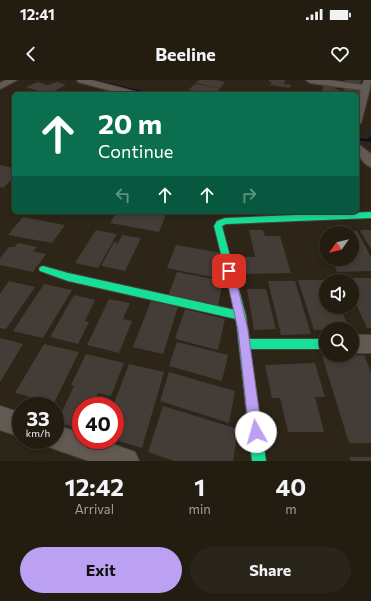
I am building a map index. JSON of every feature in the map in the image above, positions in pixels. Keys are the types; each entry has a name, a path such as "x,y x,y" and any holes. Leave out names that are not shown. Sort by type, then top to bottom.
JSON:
{"street":[{"path":"0,86 13,80"},
{"path":"81,80 126,92"},
{"path":"310,80 367,84 359,114"},
{"path":"260,461 241,316 218,226 220,223 225,222 371,215"},
{"path":"43,269 68,277 241,316"},
{"path":"245,344 319,344"},
{"path":"359,344 371,344"},
{"path":"0,418 12,422"},
{"path":"64,440 126,461"}],"building":[{"path":"199,80 225,82 220,88 195,83"},
{"path":"269,80 285,80 284,84 291,85 290,88 270,85 272,82 269,82"},
{"path":"345,80 361,80 360,86 344,84"},
{"path":"38,82 47,85 58,82 66,85 52,92 42,92 26,87"},
{"path":"324,83 336,85 335,89 340,90 340,92 322,92"},
{"path":"195,84 220,88 217,92 188,90"},
{"path":"344,87 360,89 360,98 359,92 343,92"},
{"path":"0,165 12,168 12,179 3,188 0,187"},
{"path":"116,214 166,214 159,232 110,223"},
{"path":"23,217 65,225 52,243 8,235"},
{"path":"96,230 117,234 98,268 75,263"},
{"path":"249,230 263,230 265,236 280,236 291,273 244,274 241,257 255,257"},
{"path":"360,230 371,230 371,249 368,244"},
{"path":"122,235 141,238 125,271 101,266 114,242 118,243"},
{"path":"359,235 371,257 371,271 337,272 335,266 359,266"},
{"path":"18,243 37,247 33,251 46,254 33,272 0,265 0,258 9,247 14,247"},
{"path":"176,245 222,253 217,278 167,268"},
{"path":"177,272 223,281 218,306 168,296"},
{"path":"359,278 371,278 371,328 367,328 359,310"},
{"path":"298,280 319,280 319,314 343,314 346,322 319,322 319,330 314,330"},
{"path":"9,281 35,287 6,329 0,328 0,294"},
{"path":"268,281 295,281 311,334 281,335"},
{"path":"44,284 72,290 43,338 13,331"},
{"path":"247,289 266,289 276,329 254,330"},
{"path":"74,295 95,300 85,321 89,322 78,344 50,337"},
{"path":"109,299 130,303 123,319 132,321 119,353 87,345"},
{"path":"151,301 178,307 163,354 133,347"},
{"path":"185,309 225,319 218,350 175,339"},
{"path":"1,338 23,344 0,382 0,340"},
{"path":"177,342 228,355 222,381 169,366"},
{"path":"44,344 79,352 57,397 31,397 15,393"},
{"path":"86,354 124,363 111,396 98,393 96,397 72,397 72,426 64,424 64,407 74,386 71,385"},
{"path":"359,355 364,355 371,372 371,443 349,443 324,362 359,362"},
{"path":"315,363 325,397 315,397 324,432 288,432 280,398 272,398 265,365"},
{"path":"129,364 164,372 142,448 124,443 124,397 116,397"},
{"path":"169,372 235,391 229,423 160,401"},
{"path":"163,406 238,429 233,461 174,461 148,452"},
{"path":"349,457 371,457 371,461 351,461"}],"waterway":[{"path":"91,80 144,92"},
{"path":"359,139 369,141 371,138"}],"traffic: fast":[{"path":"259,461 241,316 218,226 220,223 225,221 371,215"},
{"path":"43,269 68,277 241,316"},
{"path":"245,344 319,344"}],"route":[{"path":"229,271 241,316 256,432"}]}
